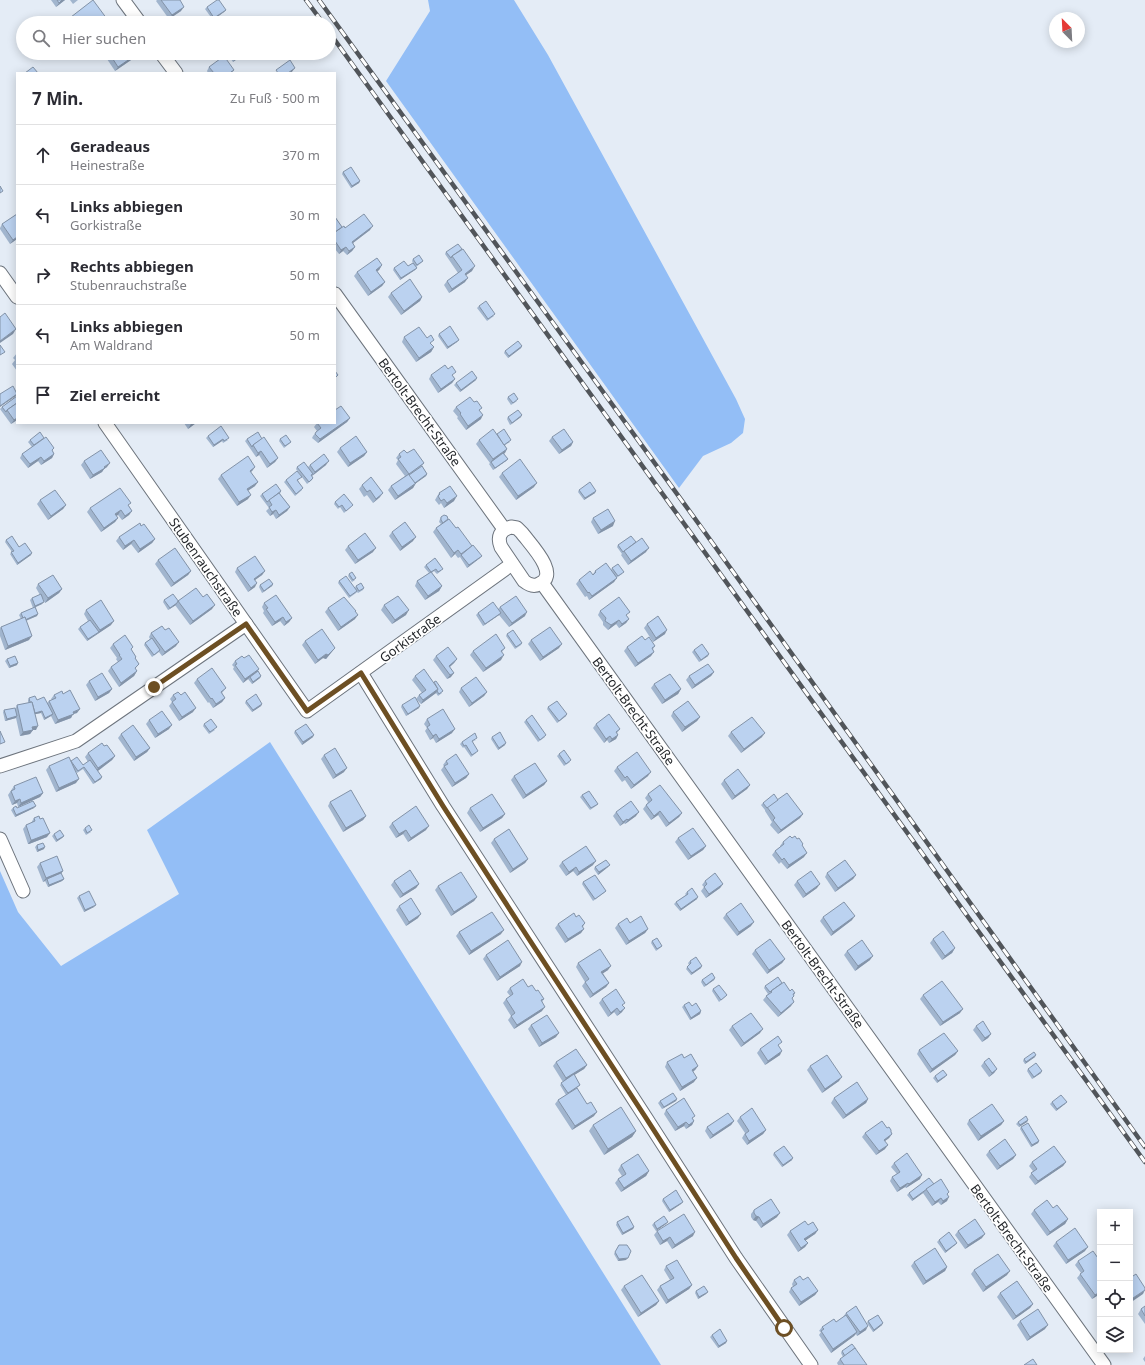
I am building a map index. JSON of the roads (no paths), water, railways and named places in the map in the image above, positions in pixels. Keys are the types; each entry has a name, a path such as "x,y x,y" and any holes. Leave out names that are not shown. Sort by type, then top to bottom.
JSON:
{"street":[{"path":"123,0 135,16"},
{"path":"166,60 175,72"},
{"path":"0,273 16,296"},
{"name":"Bertolt-Brecht-Straße","path":"336,295 504,529"},
{"name":"Stubenrauchstraße","path":"106,424 307,711"},
{"path":"511,527 517,528 546,566 548,573 547,578 542,583 536,586 528,584 524,581 512,564 498,541 500,533 504,529 511,527"},
{"name":"Gorkistraße","path":"307,711 512,564"},
{"name":"Bertolt-Brecht-Straße","path":"542,583 1104,1365"},
{"path":"0,766 76,741 246,624"},
{"path":"361,673 443,806 736,1258 811,1365"},
{"path":"0,839 23,891"}],"railway":[{"path":"306,0 318,16"},
{"path":"319,0 331,16"},
{"path":"336,23 701,527 1145,1147"},
{"path":"336,42 1145,1162"}]}
